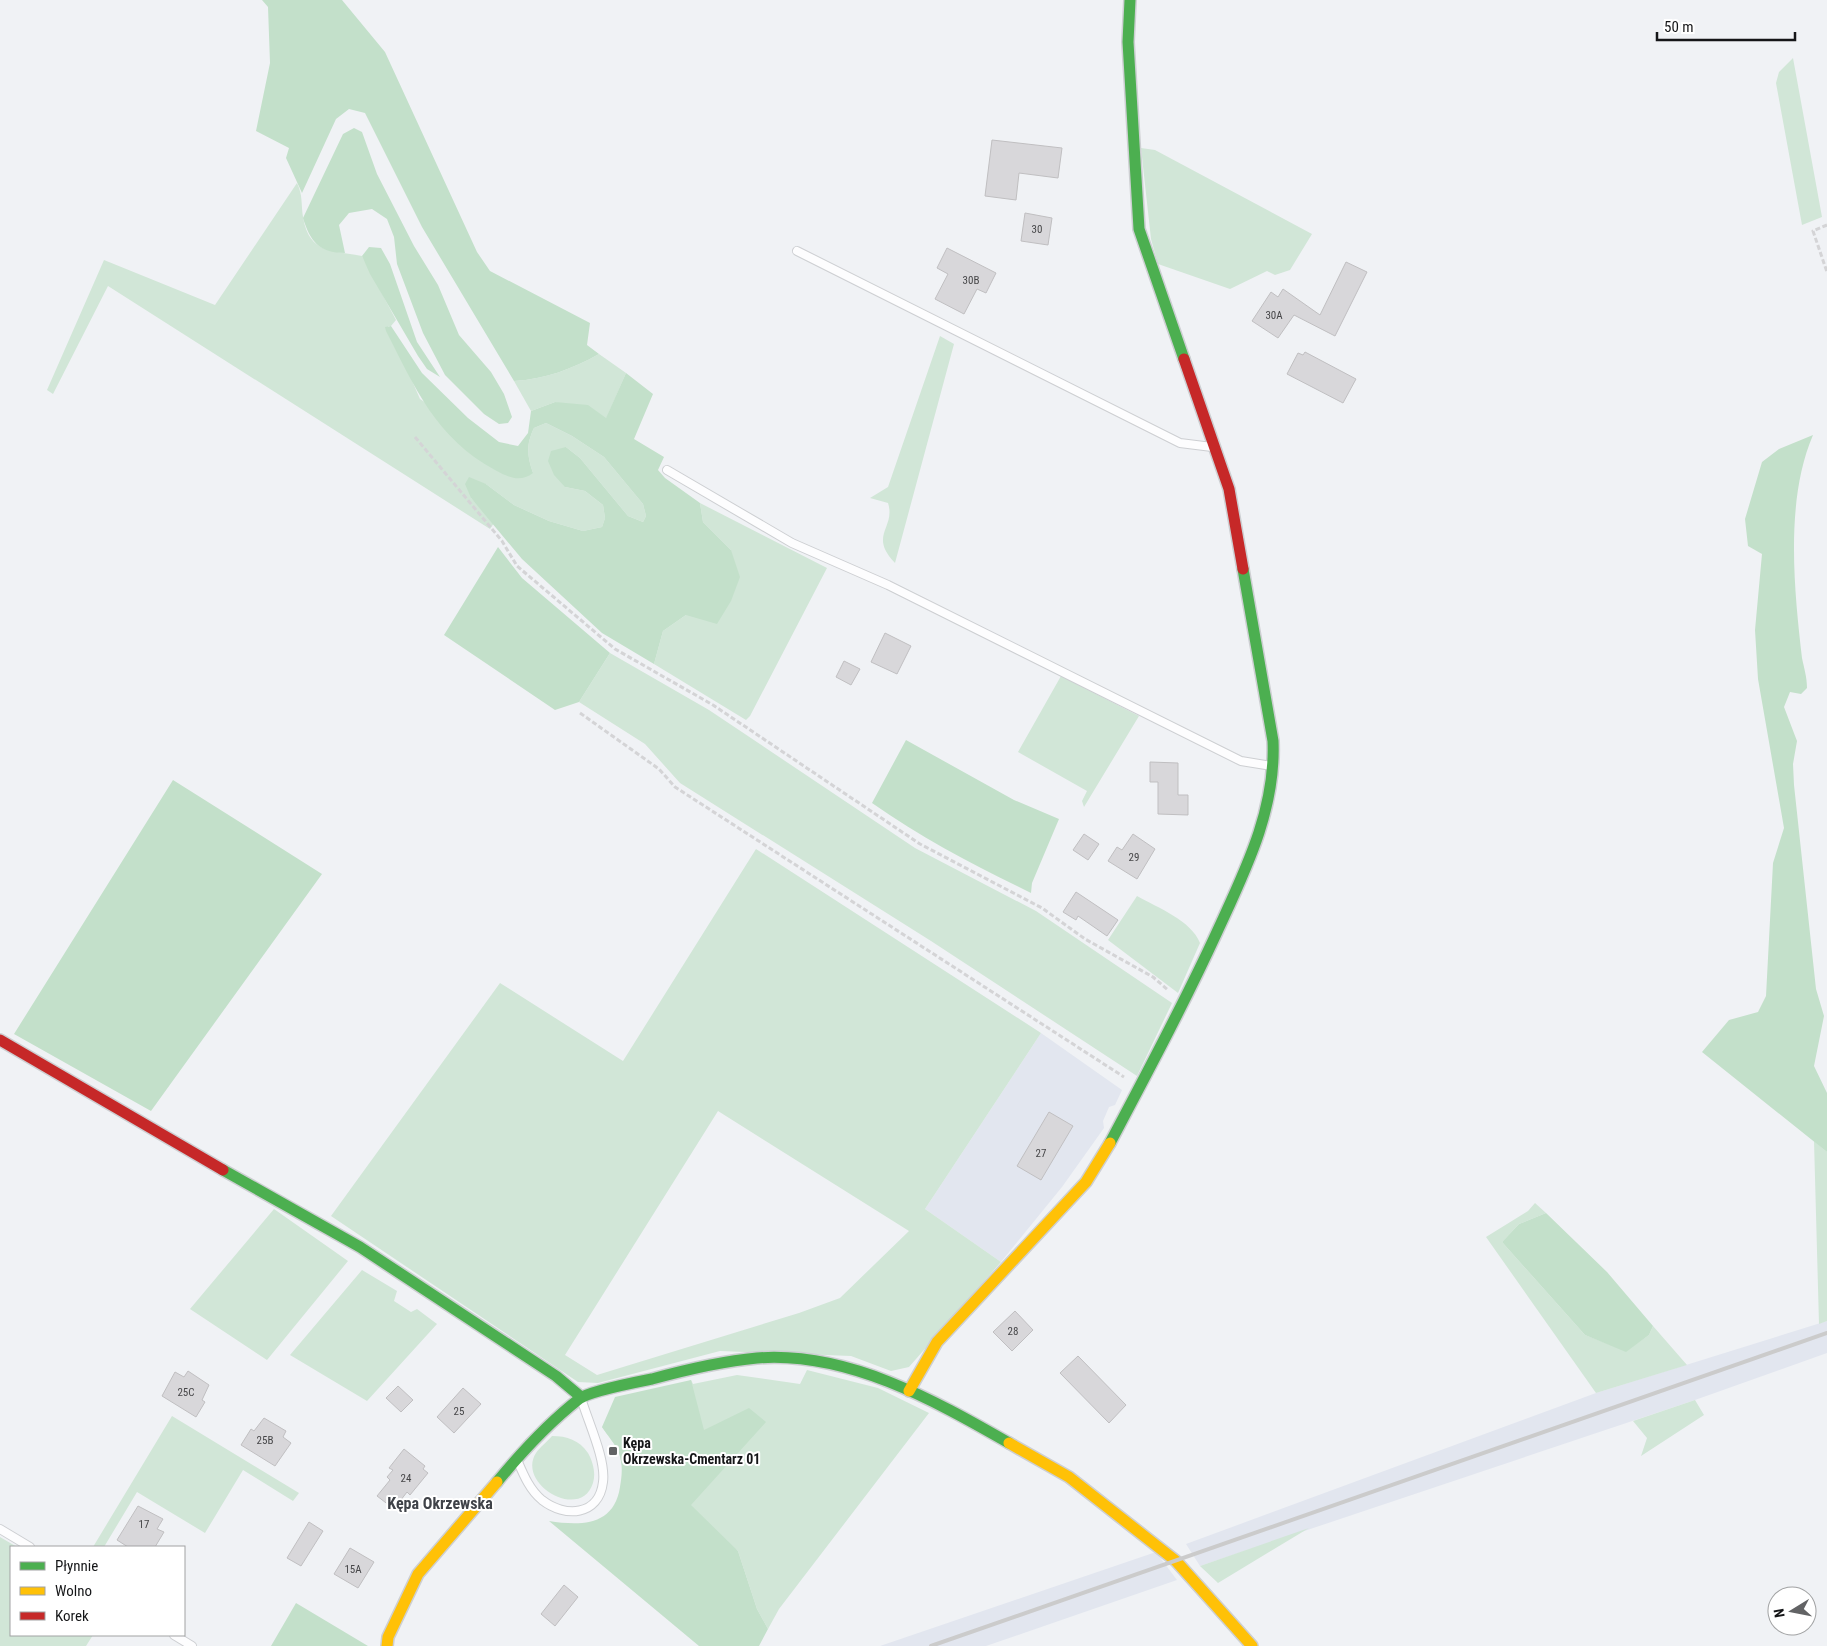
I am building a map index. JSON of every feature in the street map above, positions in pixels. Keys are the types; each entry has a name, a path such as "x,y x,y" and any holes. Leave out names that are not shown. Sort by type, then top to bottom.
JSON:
{"street":[{"path":"908,1391 937,1342 1086,1182 1184,1004 1255,846 1267,809 1274,767 1273,741 1229,488 1139,229 1129,51 1130,0"},
{"path":"0,1040 224,1171 360,1247 556,1376 581,1397"},
{"path":"387,1646 388,1637 418,1574 517,1458 581,1397 670,1374 757,1358 805,1360 844,1367 908,1391 951,1410 1069,1477 1176,1560 1252,1646"}],"lane":[{"path":"797,251 1180,443 1216,447"},
{"path":"667,470 792,543 888,585 1241,761 1274,767"},
{"path":"517,1458 527,1483 541,1499 559,1511 574,1512 587,1508 596,1502 602,1492 603,1467 581,1397"},
{"path":"0,1529 28,1546"},
{"path":"176,1636 192,1646"}],"path":[{"path":"1827,225 1813,231 1827,272"},
{"path":"415,437 502,541 517,566 615,648 713,705 920,844 1042,908 1086,939 1153,977 1184,1004"},
{"path":"580,713 660,769 676,787 1140,1086"}],"shaded area":[{"path":"1041,1033 1122,1090 1115,1105 1109,1107 1103,1121 1104,1128 1062,1187 1001,1262 925,1209"},
{"path":"1827,1321 1827,1353 1695,1400 1200,1566 1186,1544 1596,1393"},
{"path":"1156,1552 1177,1580 986,1646 880,1646"}],"green space":[{"path":"262,0 342,0 385,52 477,252 490,271 590,323 587,345 599,354 558,372 537,378 514,381 422,227 365,113 349,109 336,119 302,193 286,158 289,148 256,131 270,63 268,7"},
{"path":"1793,58 1822,217 1802,225 1776,83 1779,72"},
{"path":"354,128 362,132 377,174 414,246 438,285 459,335 491,372 504,394 512,417 508,423 499,424 484,414 445,375 423,333 397,264 394,237 387,219 372,209 349,213 339,225 345,253 328,251 322,248 309,233 303,218 343,134"},
{"path":"1141,148 1155,150 1312,234 1290,270 1275,275 1267,271 1230,289 1158,264 1151,239"},
{"path":"297,183 306,229 311,238 324,248 362,256 396,320 391,326 388,326 420,399 533,473 528,450 534,428 546,423 572,436 604,457 643,504 646,516 643,522 628,516 580,458 566,447 565,487 585,491 603,505 605,518 602,527 583,531 549,521 514,505 486,484 471,498 494,523 490,529 108,286 53,394 47,390 104,260 215,305"},
{"path":"369,247 381,248 390,264 417,342 440,377 427,369 418,356 370,274 362,256"},
{"path":"391,326 422,373 468,418 499,442 518,446 528,433 531,411 555,402 588,405 606,418 626,373 653,394 634,439 664,457 658,470 665,478 700,503 703,522 731,550 740,577 731,601 717,624 686,615 663,631 654,664 602,633 522,559 471,498 465,484 469,477 486,484 514,505 549,521 583,531 602,527 605,518 603,505 585,491 565,487 554,475 548,461 551,451 566,447 580,458 628,516 643,522 646,516 643,504 604,457 572,436 546,423 534,428 531,434 528,450 533,473 528,476 523,478 509,477 475,457 457,443 429,410 386,331 385,327"},
{"path":"940,336 954,344 895,563 887,553 883,538 889,519 888,503 870,498 888,487"},
{"path":"599,354 626,373 606,419 555,402 531,411 514,381 537,378 558,372"},
{"path":"1813,435 1804,460 1798,488 1794,545 1796,603 1807,688 1801,694 1790,692 1784,707 1797,741 1793,764 1794,785 1816,989 1824,1016 1814,1066 1827,1093 1827,1152 1702,1052 1729,1020 1758,1012 1766,996 1773,863 1784,828 1758,679 1755,630 1762,554 1748,546 1745,519 1762,462 1779,449"},
{"path":"700,503 827,568 750,716 746,720 654,664 663,631 686,615 731,550 703,522"},
{"path":"498,547 522,578 610,653 579,702 555,710 444,635"},
{"path":"610,653 709,710 915,848 1036,911 1172,1003 1137,1076 931,941 680,783 645,744 579,702"},
{"path":"1061,676 1139,716 1084,807 1082,801 1087,791 1018,752"},
{"path":"906,740 1014,800 1059,819 1032,883 1031,893 950,851 872,803"},
{"path":"173,780 322,874 151,1111 14,1034"},
{"path":"756,849 1041,1033 925,1209 1001,1262 909,1367 891,1371 851,1356 720,1351 598,1383 578,1382 331,1216 500,983 623,1061","holes":["718,1111 909,1231 840,1298 799,1313 597,1375 565,1355"]},
{"path":"1137,896 1182,921 1196,935 1200,943 1178,993 1108,940"},
{"path":"1814,1141 1827,1152 1827,1321 1819,1324"},
{"path":"1535,1203 1546,1213 1519,1224 1502,1242 1585,1335 1626,1351 1649,1335 1653,1326 1687,1365 1596,1393 1486,1237 1528,1211"},
{"path":"274,1209 348,1261 267,1360 190,1309"},
{"path":"1546,1213 1607,1272 1653,1326 1649,1335 1626,1352 1585,1335 1502,1242 1519,1224"},
{"path":"362,1270 397,1291 394,1301 411,1312 417,1309 437,1324 367,1401 290,1355"},
{"path":"807,1370 878,1388 929,1413 779,1609 768,1629 757,1609 738,1551 623,1471 619,1451 602,1427 691,1380 693,1384 737,1375 800,1384"},
{"path":"691,1380 704,1430 749,1408 766,1422 691,1505 738,1551 757,1609 768,1629 759,1646 699,1646 549,1521 584,1523 594,1520 603,1516 617,1500 622,1466 616,1446 602,1427 615,1397"},
{"path":"1695,1400 1704,1415 1641,1456 1647,1438 1633,1421"},
{"path":"172,1416 299,1493 293,1501 243,1470 205,1533 137,1492 105,1546 94,1546"},
{"path":"552,1436 568,1438 577,1442 588,1453 591,1460 594,1471 593,1483 586,1494 576,1499 564,1499 553,1494 542,1486 535,1476 532,1465 536,1453"},
{"path":"1309,1528 1218,1583 1200,1566"},
{"path":"0,1537 15,1546 10,1546 10,1636 92,1636 86,1646 0,1646"},
{"path":"296,1603 368,1646 271,1646"}],"building":[{"path":"992,140 1062,148 1058,178 1019,173 1016,200 985,196"},
{"path":"1025,213 1052,218 1048,245 1021,241"},
{"path":"947,248 996,273 986,293 977,289 964,314 935,299 948,274 937,268"},
{"path":"1346,262 1367,272 1335,336 1294,315 1278,338 1252,321 1271,292 1278,297 1283,289 1320,315"},
{"path":"1305,352 1356,379 1343,403 1287,374 1298,353 1303,355"},
{"path":"885,633 911,646 897,674 871,662"},
{"path":"844,661 860,669 851,685 836,677"},
{"path":"1150,762 1178,763 1178,795 1188,795 1188,815 1158,814 1158,782 1150,782"},
{"path":"1084,834 1099,844 1088,860 1073,850"},
{"path":"1133,834 1155,849 1137,879 1108,861 1117,847 1122,850"},
{"path":"1076,892 1118,920 1107,936 1078,916 1076,920 1063,912"},
{"path":"1049,1112 1073,1126 1041,1180 1017,1166"},
{"path":"1015,1311 1033,1330 1012,1351 993,1332"},
{"path":"1078,1356 1126,1405 1109,1423 1060,1373"},
{"path":"188,1371 209,1385 202,1400 205,1402 196,1417 162,1396 175,1372 184,1377"},
{"path":"398,1386 413,1400 401,1412 386,1398"},
{"path":"463,1388 481,1404 454,1433 437,1417"},
{"path":"264,1418 286,1431 283,1437 291,1443 275,1466 241,1445 251,1429 254,1431"},
{"path":"404,1449 425,1466 423,1469 428,1473 410,1495 407,1492 394,1509 377,1496 390,1480 387,1477 393,1470 389,1468"},
{"path":"138,1506 163,1519 157,1529 164,1532 156,1546 126,1546 117,1540"},
{"path":"309,1522 323,1531 301,1566 287,1558"},
{"path":"350,1548 374,1562 358,1588 334,1574"},
{"path":"564,1585 578,1597 555,1626 541,1614"}],"railway":[{"path":"931,1646 1827,1333"}],"traffic: fast":[{"path":"1130,0 1128,42 1139,229 1184,359"},
{"path":"1110,1143 1204,959 1248,863 1264,816 1273,767 1273,741 1243,569"},
{"path":"223,1170 360,1247 556,1376 581,1397"},
{"path":"497,1482 547,1428 584,1396 691,1369 757,1358 791,1358 824,1362 857,1370 920,1395 1009,1443"}],"traffic: slow":[{"path":"909,1391 937,1342 1086,1182 1110,1143"},
{"path":"1009,1443 1069,1477 1176,1561 1252,1646"},
{"path":"387,1646 388,1637 418,1574 497,1482"}],"traffic: jam":[{"path":"1184,359 1229,489 1243,569"},
{"path":"0,1040 223,1170"}],"place":[{"name":"Kępa Okrzewska-Cmentarz 01","path":"613,1451"}],"district":[{"name":"Kępa Okrzewska","path":"440,1503"}]}
